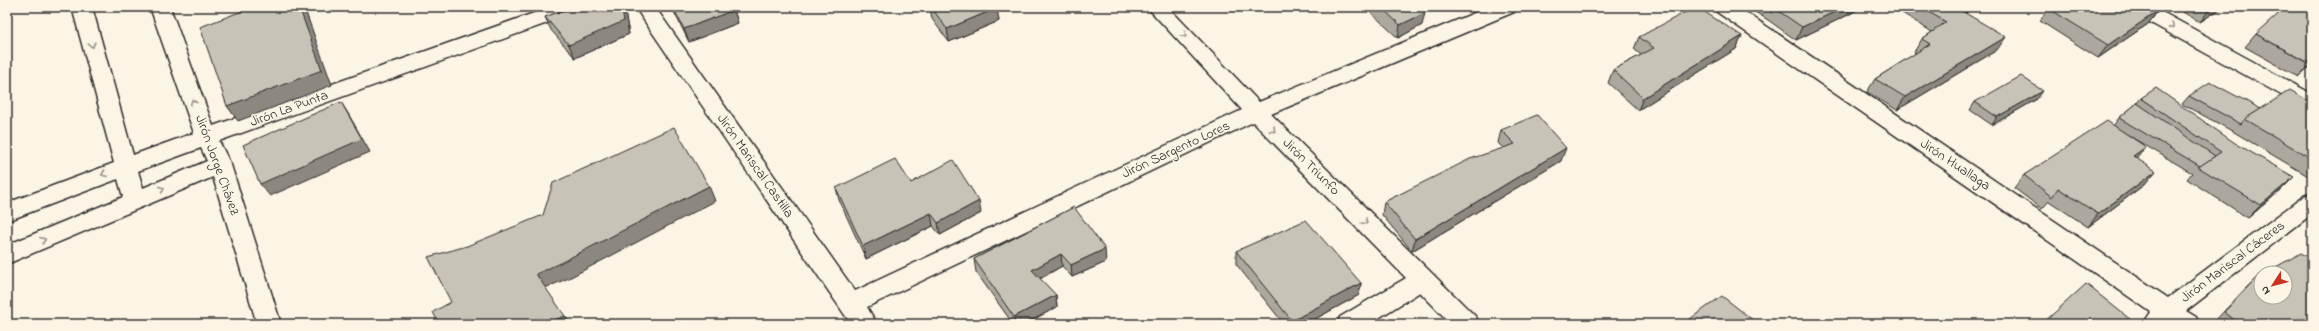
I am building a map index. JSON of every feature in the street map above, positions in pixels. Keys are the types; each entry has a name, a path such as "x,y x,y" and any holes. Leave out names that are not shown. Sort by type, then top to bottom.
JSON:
{"street":[{"path":"82,7 124,166 135,201"},
{"name":"Jirón Jorge Chávez","path":"160,7 207,138 220,165 270,324"},
{"name":"Jirón La Punta","path":"7,212 124,166 207,138 571,7"},
{"name":"Jirón Mariscal Castilla","path":"645,7 865,324"},
{"name":"Jirón Triunfo","path":"1157,7 1256,112 1467,324"},
{"name":"Jirón Sargento Lores","path":"851,304 1256,112 1507,7"},
{"name":"Jirón Huallaga","path":"1724,7 2170,320"},
{"path":"2138,7 2312,103"},
{"path":"7,255 220,165"},
{"name":"Jirón Mariscal Cáceres","path":"2170,320 2312,202"},
{"path":"1349,324 1423,279"}],"building":[{"path":"253,7 299,7 322,70 227,106 200,27"},
{"path":"572,7 621,7 624,21 569,45 545,17"},
{"path":"673,7 732,7 734,10 684,29"},
{"path":"931,7 996,7 997,8 947,29"},
{"path":"1381,7 1420,7 1425,13 1400,25"},
{"path":"1695,7 1742,36 1643,98 1613,70 1654,48 1639,37"},
{"path":"1763,7 1776,7 1772,13"},
{"path":"1845,7 1802,27 1774,8"},
{"path":"1920,7 1967,7 1962,11 2006,37 1905,97 1875,79 1930,44 1922,39 1946,22"},
{"path":"2151,7 2158,11 2108,45 2048,8"},
{"path":"2286,7 2312,7 2311,64 2256,34"},
{"path":"2021,76 2043,91 1997,117 1975,102"},
{"path":"2210,82 2261,109 2245,119 2241,124 2189,96"},
{"path":"2156,88 2235,143 2294,177 2261,205 2198,167 2221,152 2141,98"},
{"path":"2290,90 2312,103 2312,159 2245,119"},
{"path":"341,102 362,139 260,184 243,145"},
{"path":"2137,103 2215,156 2200,166 2119,118"},
{"path":"1537,115 1566,148 1415,239 1384,202 1470,159 1515,144 1501,130"},
{"path":"2107,121 2146,147 2133,156 2156,171 2098,214 2058,188 2052,197 2024,175"},
{"path":"674,127 709,186 536,274 565,316 544,324 439,324 433,312 451,302 428,257 467,246 543,215 553,183"},
{"path":"895,159 911,183 953,160 979,201 938,223 931,213 863,246 836,188"},
{"path":"1074,207 1105,249 1071,265 1061,254 1032,270 1056,295 1014,317 974,259"},
{"path":"1306,220 1361,283 1292,321 1236,251"},
{"path":"2301,253 2312,259 2312,324 2240,324 2224,312 2253,281 2253,305 2293,305 2293,265 2279,265"},
{"path":"2086,284 2131,320 2127,324 2042,324"},
{"path":"1722,296 1758,324 1683,324"}]}
